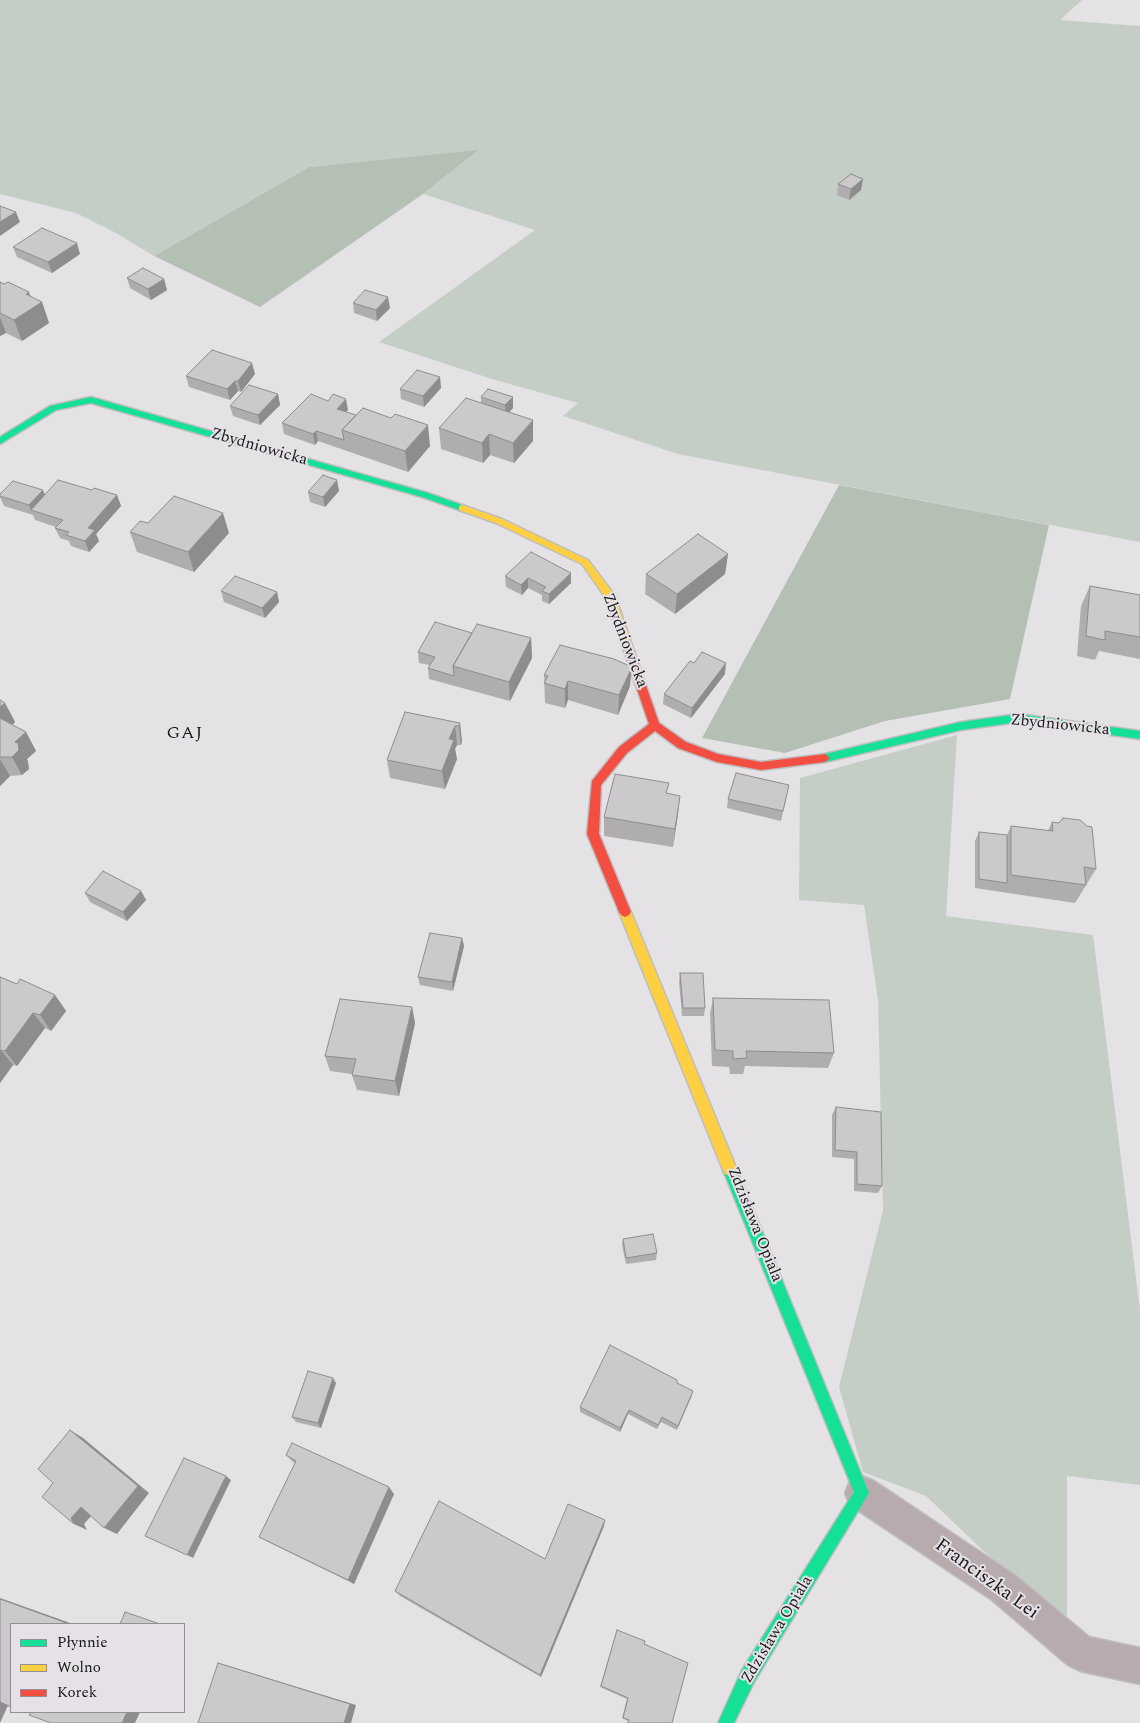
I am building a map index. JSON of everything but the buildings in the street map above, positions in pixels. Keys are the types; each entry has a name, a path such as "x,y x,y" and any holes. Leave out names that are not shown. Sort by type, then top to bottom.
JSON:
{"street":[{"name":"Zbydniowicka","path":"0,441 53,408 91,400 424,495 499,521 585,562 610,596 655,725 682,745 717,758 761,766 829,757 962,726 1018,718 1140,735"},
{"name":"Zdzisława Opiala","path":"655,725 623,750 596,784 594,834 862,1493 748,1676 726,1723"}],"lane":[{"name":"Franciszka Lei","path":"862,1493 1004,1588 1080,1653 1140,1666"}],"shaded area":[{"path":"0,0 1082,0 1060,20 1140,26 1140,542 678,454 563,416 578,403 495,380 379,342 535,230 423,194 478,151 309,167 154,256 116,233 76,213 0,194"},
{"path":"479,150 423,194 260,307 154,256 309,167"},
{"path":"839,485 1049,525 1010,699 885,721 785,753 702,738"},
{"path":"957,735 946,916 1093,935 1140,1311 1140,1485 1067,1476 1067,1631 926,1496 863,1472 839,1387 883,1210 878,1000 864,905 799,900 800,778"}],"traffic: fast":[{"path":"0,441 53,408 91,400 425,495 462,508"},
{"path":"825,758 961,726 1018,718 1140,735"},
{"path":"726,1723 748,1676 862,1493 730,1170"}],"traffic: slow":[{"path":"462,508 499,521 585,562 610,596 629,651"},
{"path":"625,912 730,1170"}],"traffic: jam":[{"path":"629,651 655,725 682,745 717,758 761,766 825,758"},
{"path":"625,912 593,834 596,784 623,750 655,725"}],"district":[{"name":"GAJ","path":"185,734"}]}
